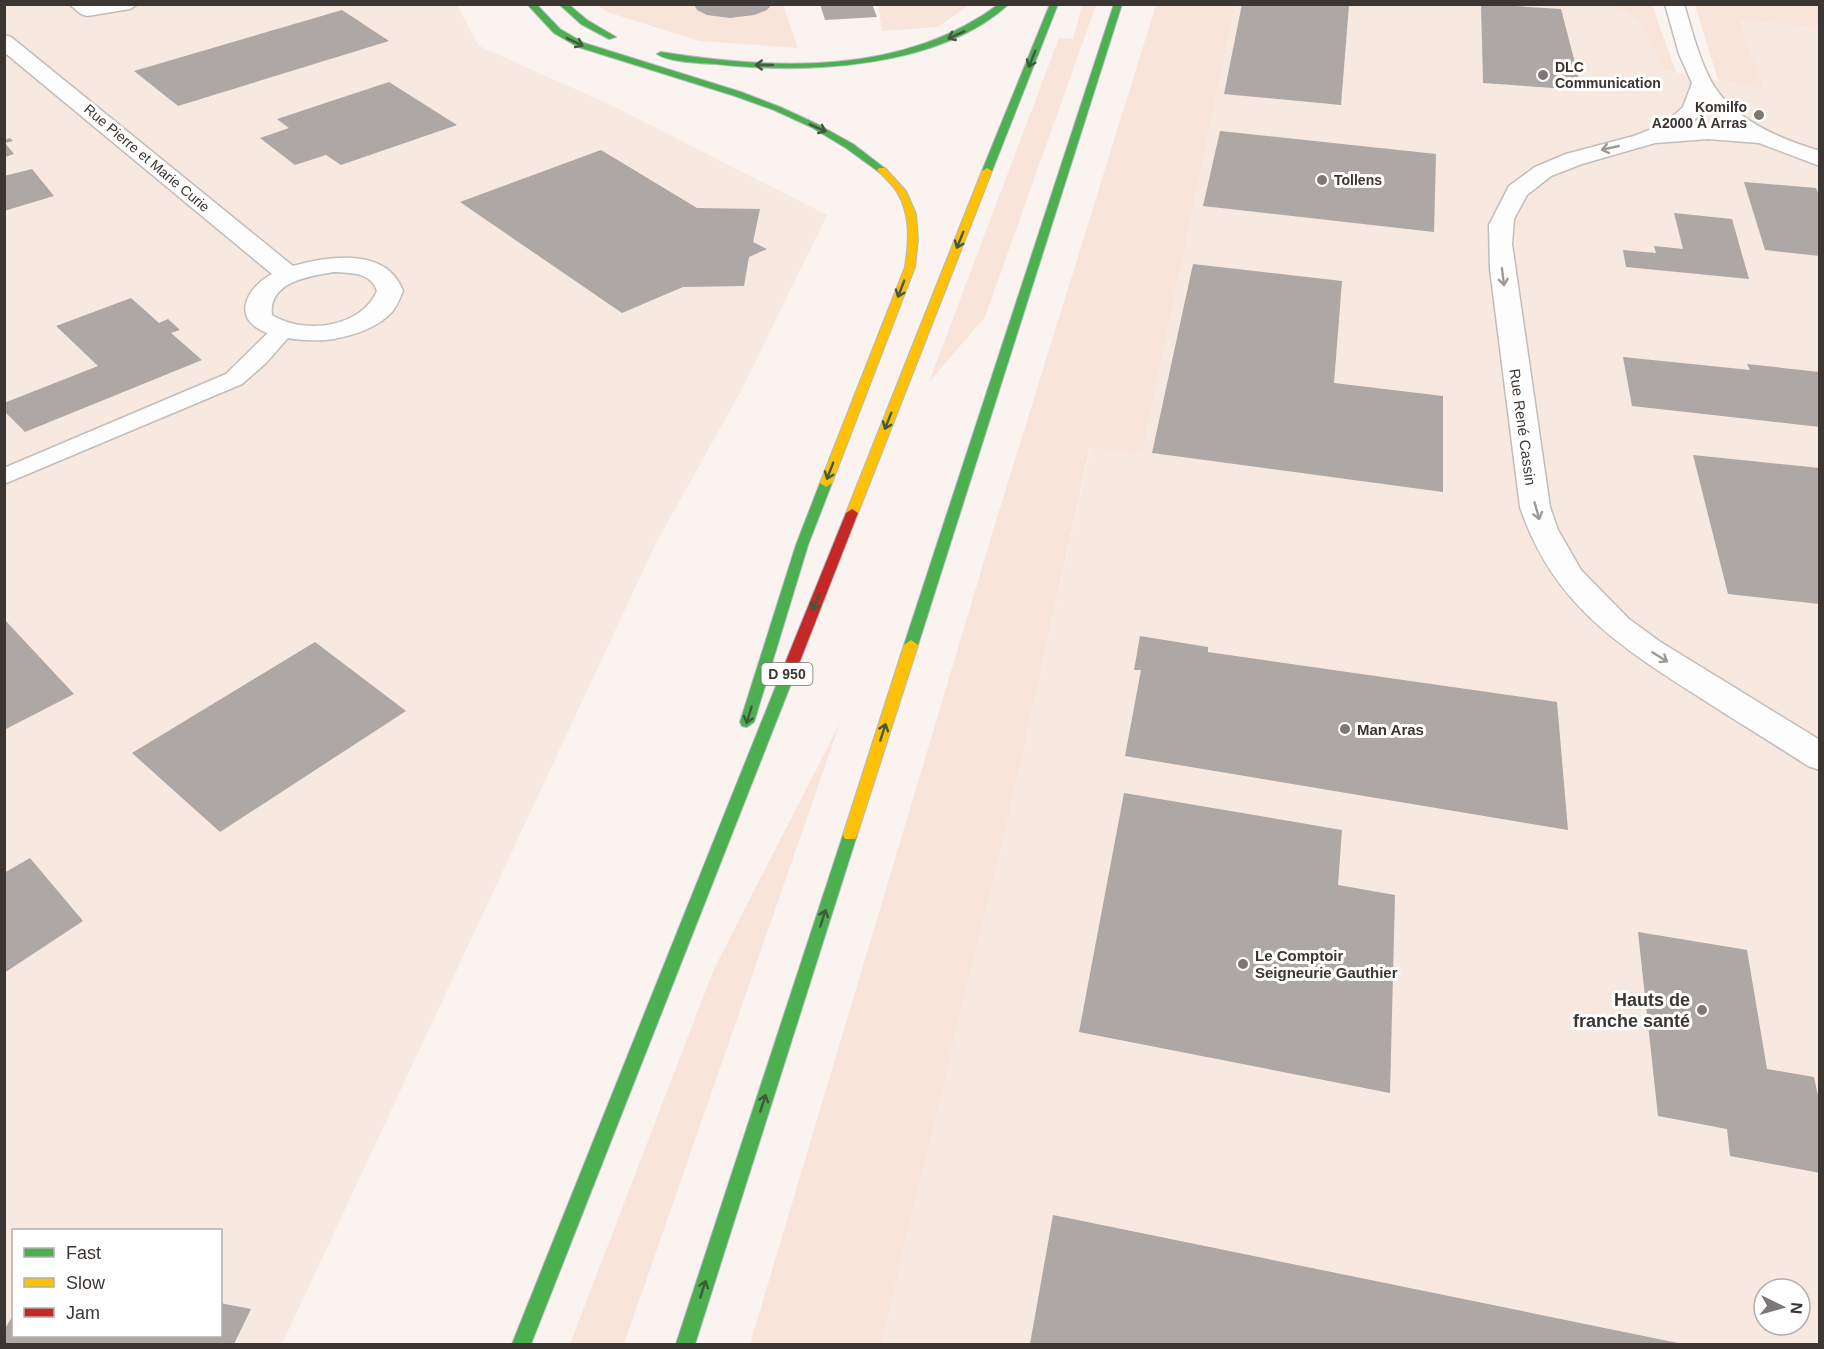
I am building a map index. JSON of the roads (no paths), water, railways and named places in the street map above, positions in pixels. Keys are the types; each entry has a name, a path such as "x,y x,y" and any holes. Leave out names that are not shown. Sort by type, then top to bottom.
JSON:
{"highway":[{"path":"531,4 557,31 581,45 769,107 834,135 852,145 884,171 904,196 912,212 915,239 910,267 802,545 744,732"},
{"path":"563,4 584,22 622,41"},
{"path":"652,51 687,60 742,65 796,65 852,61 906,52 946,39 981,21 1005,4"},
{"name":"D 950","path":"521,1344 1054,4"},
{"path":"685,1344 1118,4"},
{"path":"1114,18 1123,4"},
{"path":"675,956 723,799"}],"street":[{"path":"1674,4 1702,83 1722,109 1769,139 1820,159"},
{"name":"Rue Pierre et Marie Curie","path":"4,41 289,275"},
{"name":"Rue René Cassin","path":"1702,83 1698,104 1691,113 1666,131 1649,138 1583,155 1545,170 1516,192 1506,205 1501,221 1502,269 1536,507 1543,530 1569,576 1618,627 1648,650 1820,757"},
{"path":"1649,138 1709,132 1735,133 1769,139"},
{"path":"352,266 378,274 387,282 390,291 380,310 351,326 321,333 283,331 264,322 257,308 260,298 268,288 289,275 315,268 352,266"}],"lane":[{"path":"77,4 87,11 130,4"},
{"path":"4,477 234,379 283,331"}],"place":[{"name":"DLC Communication","path":"1543,75"},
{"name":"Komilfo A2000 À Arras","path":"1759,115"},
{"name":"Tollens","path":"1322,180"},
{"name":"Man Aras","path":"1345,729"},
{"name":"Le Comptoir Seigneurie Gauthier","path":"1243,964"},
{"name":"Hauts de franche santé","path":"1702,1010"}]}
